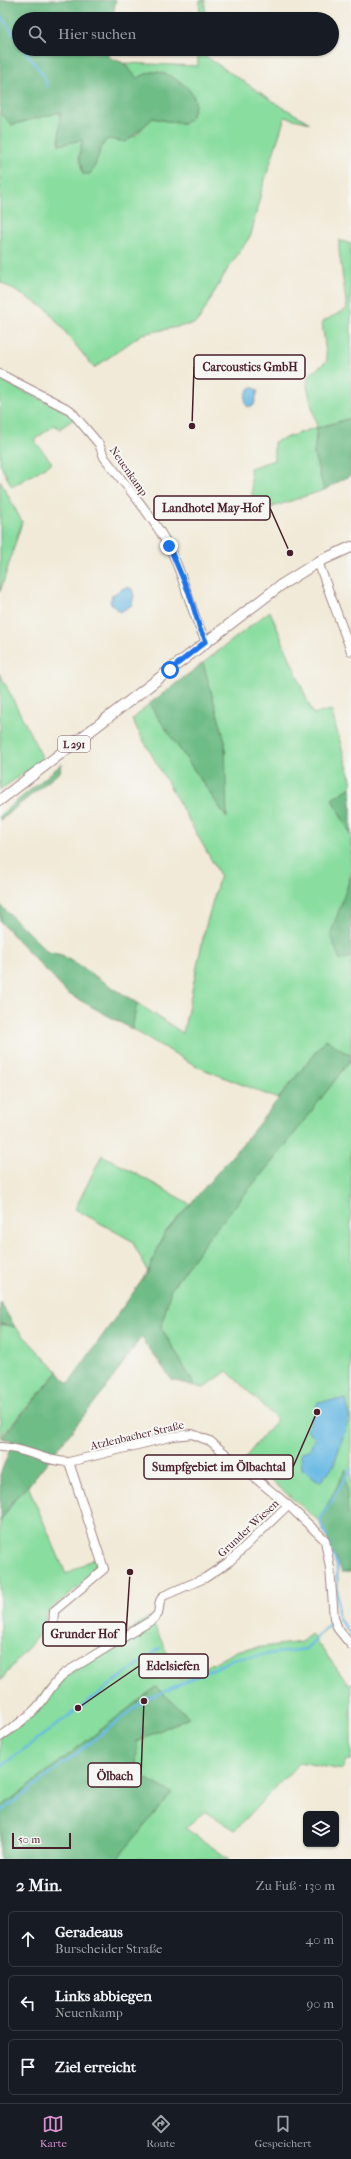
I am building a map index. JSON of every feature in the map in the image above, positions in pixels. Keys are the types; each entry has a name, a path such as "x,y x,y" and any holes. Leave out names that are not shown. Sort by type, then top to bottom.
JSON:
{"main road":[{"name":"L 291","path":"0,800 281,585 318,562 351,547"}],"street":[{"name":"Neuenkamp","path":"0,374 70,410 99,444 104,457 169,546 189,593 200,629 206,641"},
{"path":"318,562 351,651"},
{"name":"Atzlenbacher Straße","path":"0,1447 16,1447 55,1462 69,1462 174,1436 192,1434 205,1438 220,1448 288,1505 325,1540 330,1568 334,1618 338,1629 351,1645"},
{"path":"53,1626 54,1611 104,1568 69,1462"},
{"name":"Grunder Wiesen","path":"0,1737 27,1717 39,1704 56,1680 64,1673 152,1620 158,1614 160,1601 163,1596 205,1578 230,1561 288,1505"}],"green space":[{"path":"0,0 116,0 113,12 12,12 12,56 110,56 110,58 122,62 137,78 150,72 158,72 171,77 185,85 193,96 195,102 190,120 182,124 153,118 126,142 107,139 101,148 90,174 83,174 79,157 82,140 59,145 60,112 12,125 0,113"},
{"path":"200,0 205,0 205,12 199,12"},
{"path":"198,56 205,56 279,105 310,123 285,117 261,192 251,235 227,270 197,323 142,334 94,368 47,309 0,282 0,113 12,125 60,112 59,144 82,140 79,157 83,174 95,166 98,150 107,139 135,136 152,118 182,124 190,120 195,102 193,96 185,85 158,72 150,72 137,78 124,63 198,66"},
{"path":"339,240 351,244 351,418 317,428 314,454 324,490 248,515 253,505 250,468 274,460 274,442 317,427 307,386 308,376 327,361 322,322 347,309"},
{"path":"0,379 9,385 48,402 66,412 74,419 59,429 55,425 34,440 52,463 12,487 0,464"},
{"path":"351,418 351,475 324,490 314,454 317,428"},
{"path":"0,480 22,522 0,592"},
{"path":"270,611 313,714 331,710 351,780 351,787 332,799 351,835 351,876 347,887 340,960 351,957 351,1056 326,1039 278,1099 198,1067 132,1029 137,1003 183,1033 205,929 220,875 132,720 149,704 226,817 225,741 203,663"},
{"path":"203,663 225,741 227,818 149,704"},
{"path":"0,674 43,759 0,790"},
{"path":"62,764 60,772 0,820 0,815"},
{"path":"351,787 351,835 332,799"},
{"path":"351,876 351,957 340,960 330,935"},
{"path":"0,905 48,952 62,955 137,1003 132,1029 67,993 0,921"},
{"path":"326,1039 351,1056 351,1059 285,1146 209,1237 171,1289 161,1327 195,1386 172,1380 141,1337 106,1388 28,1486 17,1496 0,1522 0,1475 13,1441 2,1438 58,1372 68,1384 148,1272 164,1234 245,1141"},
{"path":"351,1059 351,1566 320,1519 319,1521 245,1458 277,1419 227,1371 204,1388 195,1386 161,1327 171,1289 209,1237 285,1146"},
{"path":"102,1155 190,1204 164,1234 148,1272 132,1241 75,1209"},
{"path":"0,1302 15,1327 0,1324"},
{"path":"0,1324 15,1327 58,1372 0,1438"},
{"path":"346,1469 348,1514 351,1513 351,1572 342,1572 319,1521"},
{"path":"28,1486 66,1574 95,1558 100,1568 45,1615 46,1626 0,1681 0,1522 17,1496"},
{"path":"150,1617 180,1680 239,1650 301,1642 311,1634 348,1684 351,1682 351,1760 346,1760 342,1770 300,1762 235,1830 205,1811 185,1828 229,1859 117,1859 171,1793 136,1773 137,1741 189,1717 156,1687 0,1808 0,1734 24,1717 56,1676"},
{"path":"156,1687 189,1717 137,1741 136,1773 172,1793 117,1859 0,1859 0,1808"}],"water":[{"path":"252,387 258,390 254,405 248,407 245,402 245,397 248,390"},
{"path":"126,587 132,589 134,595 132,605 120,612 110,603 112,595"},
{"path":"346,1399 349,1418 333,1467 320,1482 302,1469 301,1453 310,1449 315,1437 307,1430 318,1402"}],"waterway":[{"path":"0,15 12,32"},
{"path":"29,56 45,78 47,87"},
{"path":"327,1537 320,1520 351,1469"},
{"path":"329,1544 337,1566 338,1617 351,1635"},
{"path":"0,1813 144,1701 234,1659 306,1649 330,1623"},
{"path":"0,1767 160,1648"}],"place":[{"name":"Carcoustics GmbH","path":"192,426"},
{"name":"Landhotel May-Hof","path":"290,553"},
{"name":"Sumpfgebiet im Ölbachtal","path":"317,1412"},
{"name":"Grunder Hof","path":"130,1572"},
{"name":"Ölbach","path":"144,1701"},
{"name":"Edelsiefen","path":"78,1708"}],"route":[{"path":"169,546 189,593 200,629 206,641 170,670"}]}
